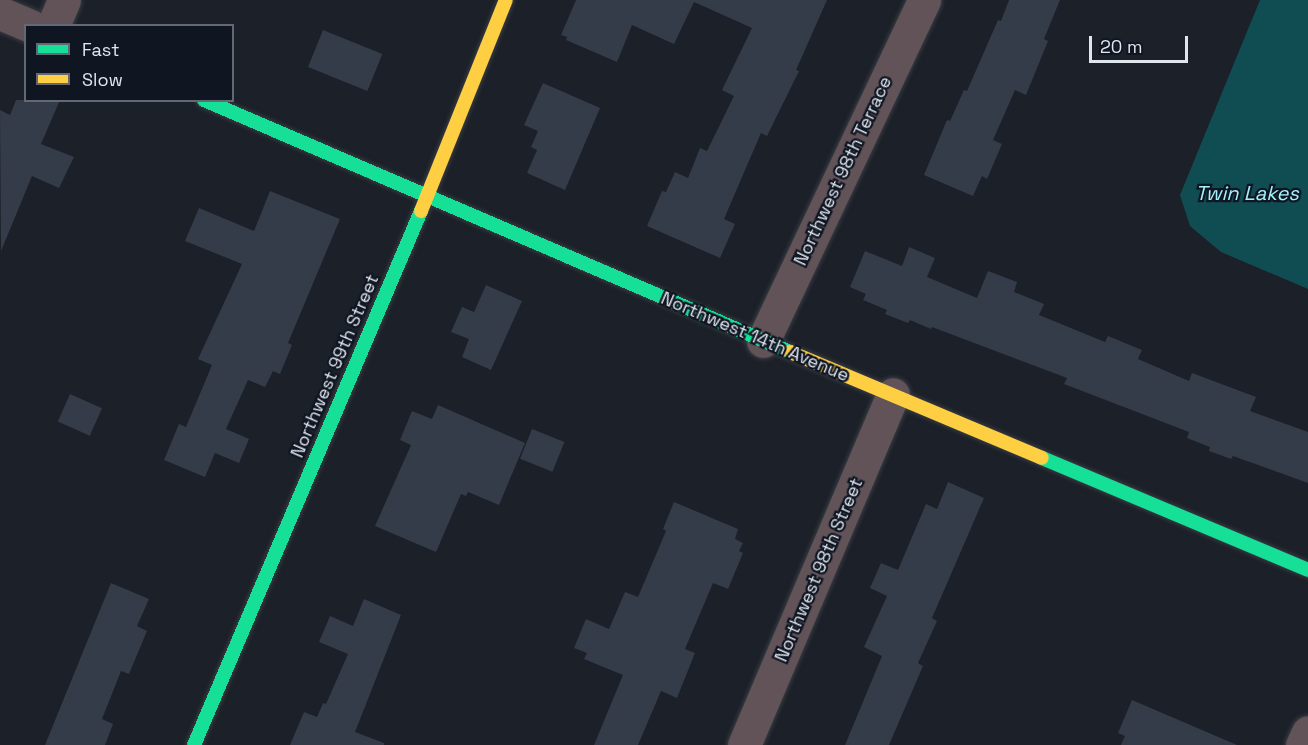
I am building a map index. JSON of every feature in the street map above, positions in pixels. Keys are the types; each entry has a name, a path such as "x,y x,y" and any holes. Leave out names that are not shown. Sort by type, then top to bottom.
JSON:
{"street":[{"path":"54,24 64,0"},
{"name":"Northwest 99th Street","path":"194,745 427,197 506,0"},
{"name":"Northwest 98th Terrace","path":"763,341 924,0"},
{"path":"0,13 25,24"},
{"name":"Northwest 14th Avenue","path":"209,102 763,341 1308,570"},
{"name":"Northwest 98th Street","path":"744,745 893,394"},
{"path":"1302,745 1308,732"}],"water":[{"name":"Twin Lakes","path":"1260,0 1308,0 1308,289 1221,252 1190,226 1180,195"}],"building":[{"path":"576,0 827,0 796,70 799,71 767,136 761,133 724,219 735,224 720,258 647,226 662,191 666,192 675,172 688,178 700,148 707,151 734,96 722,90 752,28 694,2 674,44 632,25 617,62 566,40 567,37 561,35"},
{"path":"1009,0 1060,0 1044,39 1048,41 1026,95 1015,90 993,140 1002,144 987,179 982,176 973,196 924,175 947,120 950,121 964,90 967,91"},
{"path":"323,30 382,54 367,91 308,67"},
{"path":"543,83 600,108 565,190 527,173 537,150 531,147 538,131 524,125"},
{"path":"16,100 59,102 41,144 74,157 59,188 32,176 1,251 0,110 10,115"},
{"path":"270,191 340,219 288,343 292,345 280,374 273,371 265,387 248,380 226,429 249,439 239,463 215,453 205,477 164,460 179,424 186,427 212,365 198,359 242,264 185,241 199,208 254,231"},
{"path":"909,247 935,258 927,277 977,298 988,271 1017,282 1014,292 1044,304 1039,315 1105,342 1108,336 1142,350 1138,359 1189,381 1192,373 1256,397 1250,411 1308,432 1308,483 1233,456 1231,459 1209,451 1210,447 1187,438 1189,432 1064,384 1067,378 932,327 931,329 910,320 908,323 885,314 887,310 863,300 866,294 850,287 865,251 902,266"},
{"path":"486,285 522,301 491,370 462,357 469,339 451,332 462,307 474,312"},
{"path":"70,394 102,408 90,436 58,421"},
{"path":"438,405 525,443 499,505 468,492 466,496 461,494 436,552 375,526 411,445 400,440 412,411 432,419"},
{"path":"532,429 564,442 552,472 520,459"},
{"path":"948,482 984,498 932,618 937,621 918,663 923,666 889,745 845,745 882,656 864,647 887,596 870,588 881,563 898,570 926,504 937,509"},
{"path":"674,502 738,529 735,539 743,543 739,551 743,553 728,589 713,583 685,649 695,653 677,698 661,691 638,745 594,745 623,675 584,659 587,653 574,648 586,619 609,629 625,592 638,597 666,531 663,529"},
{"path":"111,583 149,599 137,626 147,631 129,674 121,671 102,719 113,724 105,745 45,745"},
{"path":"364,599 401,615 355,732 384,743 384,745 290,745 304,712 317,717 323,703 326,704 348,654 319,642 330,616 353,626"},
{"path":"1132,700 1237,745 1121,745 1125,736 1118,733"}],"traffic: fast":[{"path":"209,102 790,352"},
{"path":"194,745 421,211"},
{"path":"1042,458 1308,570"}],"traffic: slow":[{"path":"421,211 506,0"},
{"path":"790,352 1042,458"}]}
